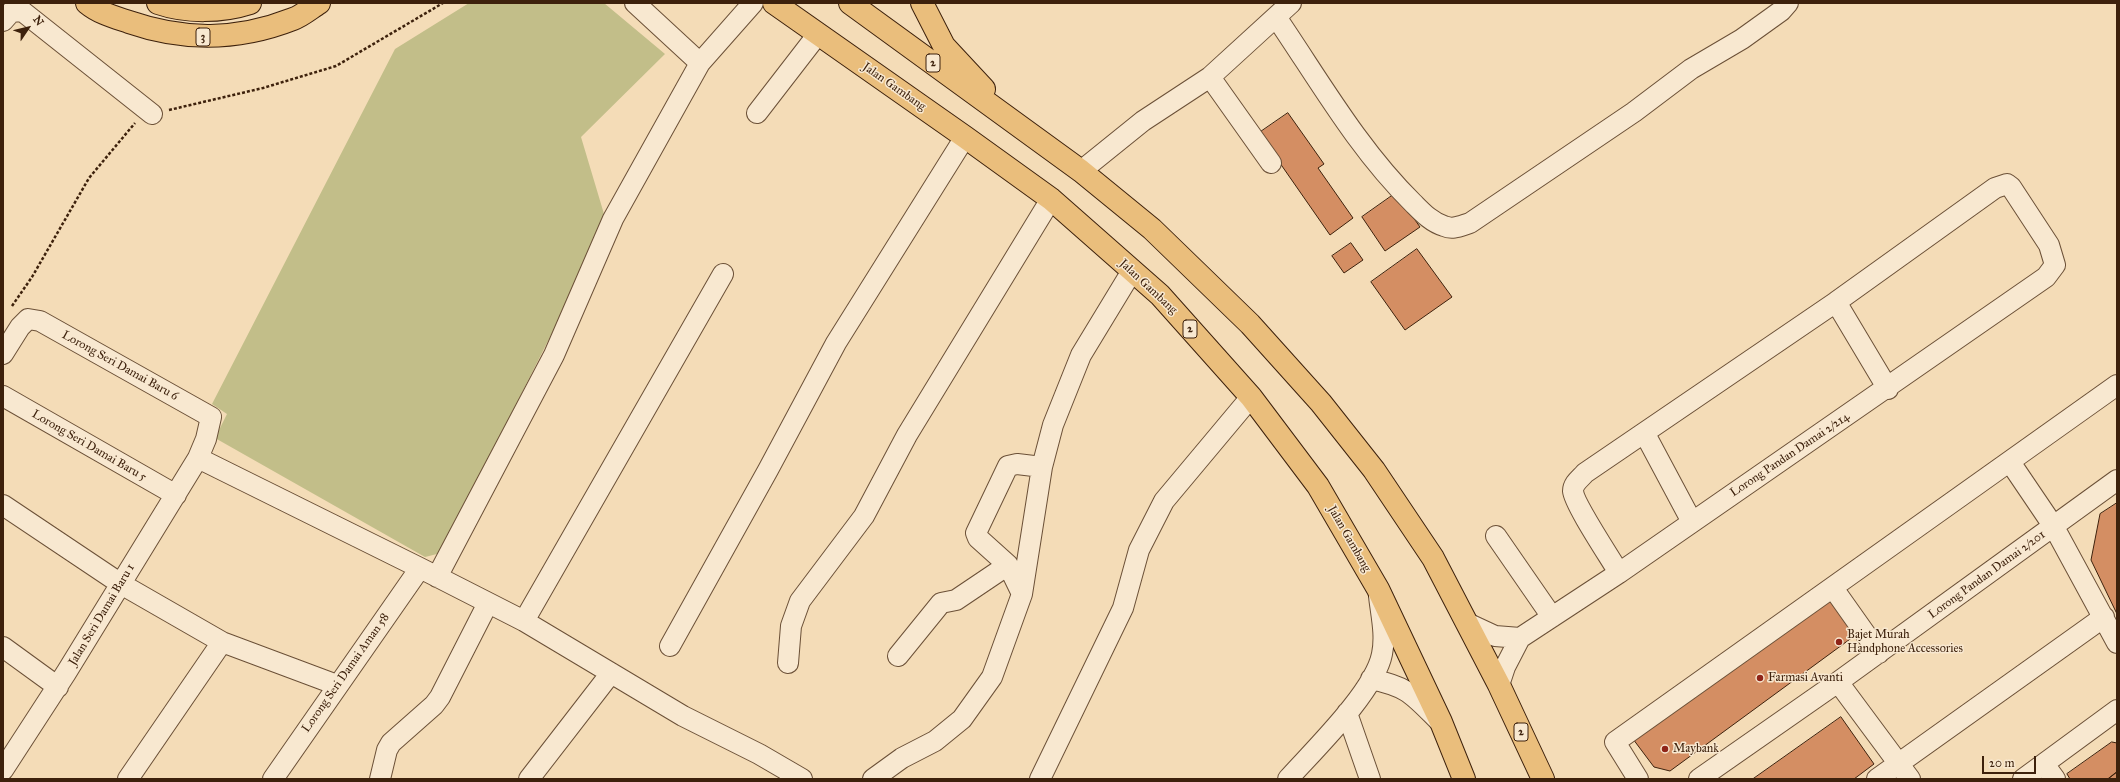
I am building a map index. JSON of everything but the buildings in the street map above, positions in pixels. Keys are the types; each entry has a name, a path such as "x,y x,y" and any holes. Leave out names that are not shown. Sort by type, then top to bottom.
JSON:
{"highway":[{"name":"3","path":"87,3 96,10 151,30 196,37 245,33 294,19 319,3"},
{"path":"158,3 197,10 233,8 250,3"},
{"name":"Jalan Gambang","path":"774,3 965,137 1050,199 1160,295 1251,397 1318,486 1378,589 1441,722 1464,779"},
{"name":"2","path":"850,3 1081,171 1162,240 1250,324 1321,402 1374,470 1433,558 1499,685 1543,779"},
{"path":"922,3 944,46 1016,124"}],"street":[{"path":"635,3 700,63"},
{"name":"Lorong Seri Damai Aman 58","path":"273,779 337,685 429,572 554,355 613,219 700,63 753,3"},
{"path":"1081,171 1143,121 1210,78 1291,3"},
{"path":"1276,17 1370,155 1404,194 1429,219 1443,226 1454,228 1480,216 1621,121 1691,69 1763,24 1788,3"},
{"path":"3,20 11,12 22,11 152,114"},
{"path":"757,113 818,34"},
{"path":"1210,78 1271,163"},
{"path":"670,646 772,463 836,343 965,137"},
{"name":"Lorong Pandan Damai 2/214","path":"1520,638 1619,573 1888,389 2046,277 2055,265 2049,245 2016,194 2007,184 1995,188 1836,302"},
{"path":"788,663 791,626 800,601 864,516 907,435 1050,199"},
{"path":"873,779 902,758 935,741 962,719 992,677 1022,594 1042,467 1052,425 1081,355 1132,271"},
{"path":"524,621 723,274"},
{"path":"1619,573 1573,492 1574,485 1585,473 1645,434 1836,302 1888,389"},
{"name":"Lorong Seri Damai Baru 6","path":"3,354 20,327 28,319 40,321 211,417 206,439 198,458"},
{"path":"1638,779 1615,742 2117,385"},
{"name":"Lorong Seri Damai Baru 5","path":"3,396 176,495"},
{"path":"1040,779 1123,608 1138,550 1164,501 1251,397"},
{"path":"1645,434 1692,522"},
{"path":"198,458 429,572 524,621 683,716 759,754 802,779"},
{"name":"Jalan Seri Damai Baru 1","path":"3,770 58,687 198,458"},
{"path":"2010,462 2054,527 2104,617 2117,644"},
{"path":"1022,594 1008,565 978,538 976,533 1008,466 1017,464 1042,467"},
{"name":"Lorong Pandan Damai 2/201","path":"1699,779 1879,653 2117,480"},
{"path":"3,505 121,584 222,642 337,685"},
{"path":"1496,536 1552,617"},
{"path":"898,656 941,603 956,600 1008,565"},
{"path":"1833,588 1879,653"},
{"path":"1288,779 1347,713 1372,680 1382,655 1384,636 1378,589"},
{"path":"380,779 387,750 391,743 434,705 440,697 488,603"},
{"path":"1877,779 2104,617"},
{"path":"1467,623 1495,636 1520,638 1505,668 1499,685"},
{"path":"128,779 222,642"},
{"path":"3,647 58,687"},
{"path":"529,779 611,673"},
{"path":"1372,680 1395,684 1404,688 1441,722"},
{"path":"1838,682 1910,779"},
{"path":"2023,779 2050,771 2117,710"},
{"path":"1347,713 1370,779"}],"path":[{"path":"11,308 32,276 89,178 136,122 152,114 262,88 336,66 444,3"}],"shaded area":[{"path":"469,3 604,3 665,54 581,137 607,224 441,553 425,557 215,438 227,414 212,404 395,49"}],"place":[{"name":"Bajet Murah Handphone Accessories","path":"1839,642"},
{"name":"Farmasi Avanti","path":"1760,678"},
{"name":"Maybank","path":"1665,749"}]}
